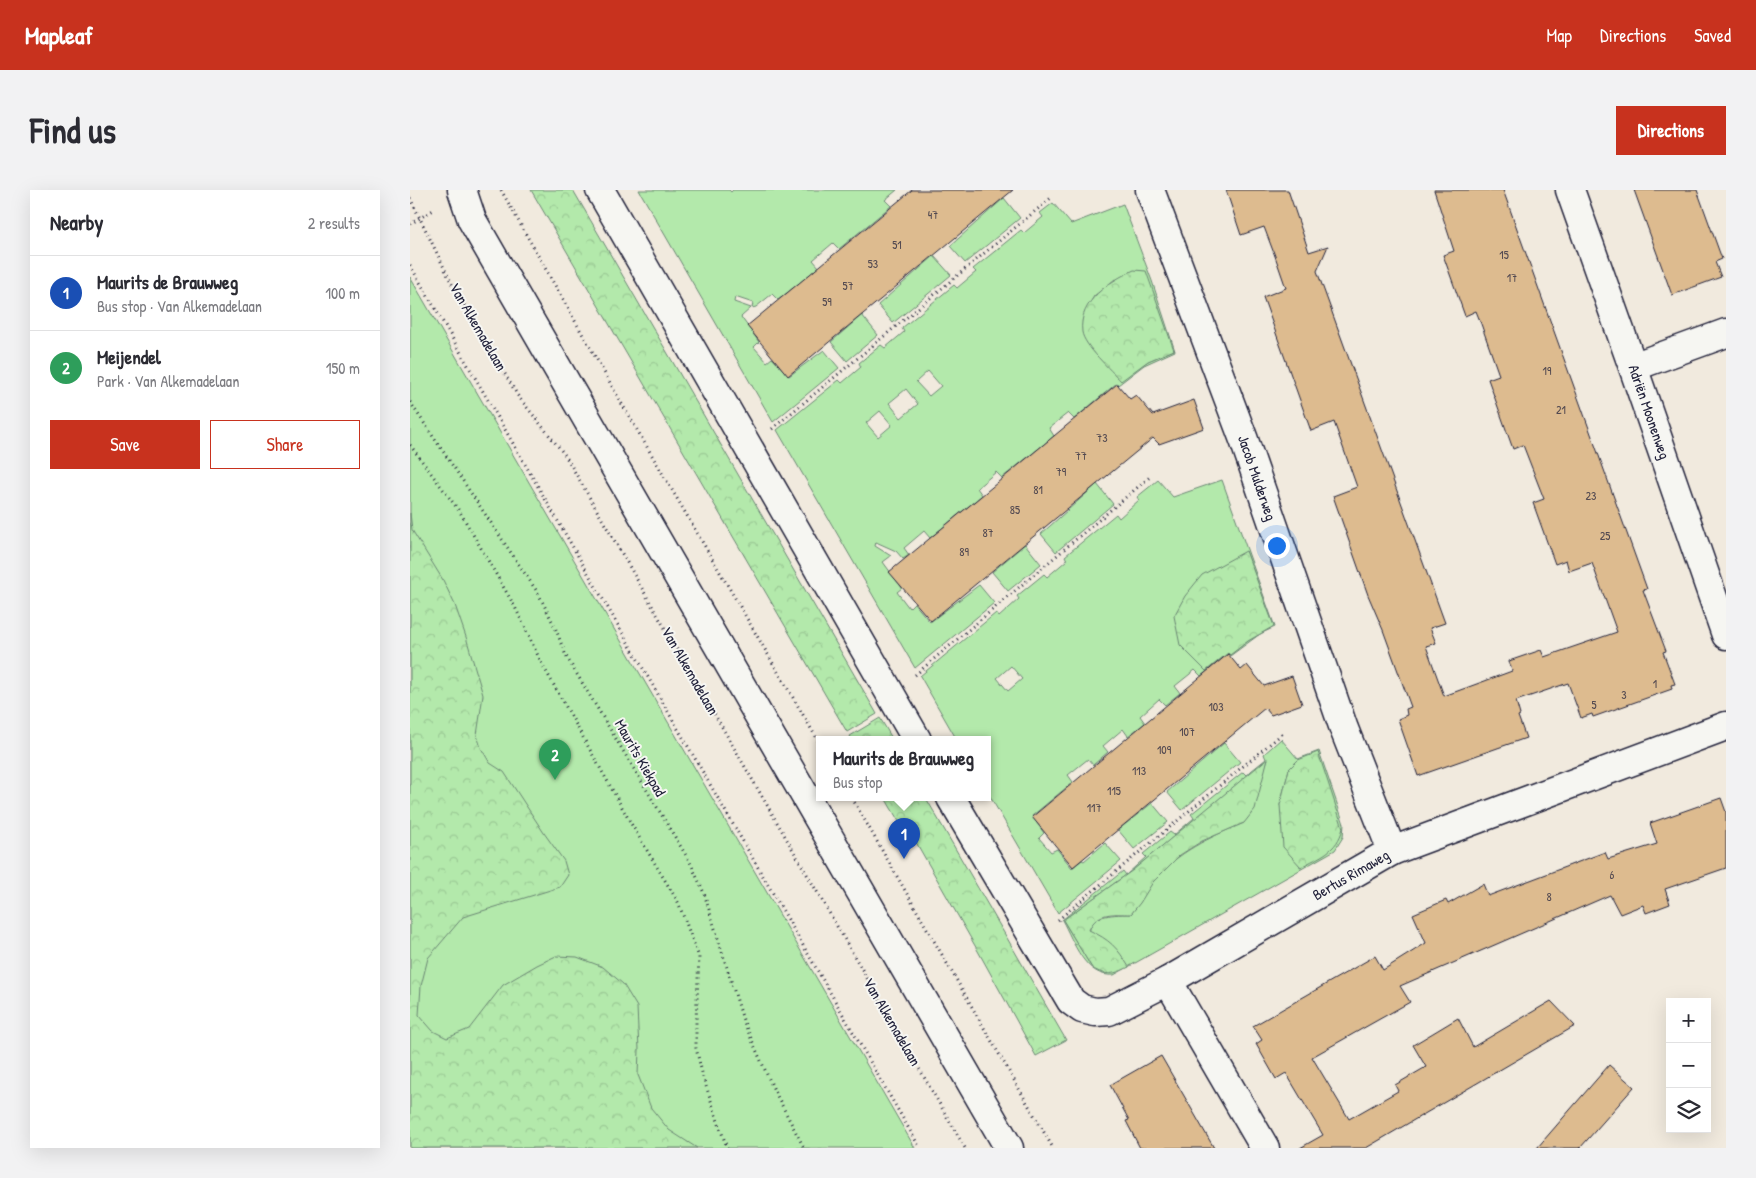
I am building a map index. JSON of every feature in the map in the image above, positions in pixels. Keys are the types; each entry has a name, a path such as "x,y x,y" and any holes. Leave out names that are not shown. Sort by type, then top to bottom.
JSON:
{"street":[{"path":"443,190 472,220"},
{"path":"462,190 472,220 1009,1148"},
{"path":"600,190 915,736"},
{"name":"Jacob Mulderweg","path":"1150,190 1244,440 1344,729 1392,851"},
{"name":"Adriën Moonenweg","path":"1570,190 1726,635"},
{"path":"1633,367 1726,333"},
{"name":"Bertus Rimaweg","path":"1168,981 1392,851 1726,726"},
{"path":"953,801 1071,1001 1082,1008 1095,1012 1109,1011 1168,981 1265,1148"}],"path":[{"path":"501,190 622,404 816,737"},
{"path":"769,432 1051,198"},
{"name":"Van Alkemadelaan","path":"410,200 454,288 518,396 565,455 965,1148"},
{"name":"Van Alkemadelaan","path":"410,265 920,1148"},
{"name":"Maurits Kiekpad","path":"410,402 538,593 555,627 566,656 690,862 704,893 743,1020 772,1088 804,1148"},
{"path":"410,444 460,512 516,607 541,662 678,902 699,958 696,1048 727,1148"},
{"path":"913,677 1151,476"},
{"path":"1056,922 1283,733"},
{"path":"854,801 1053,1148"}],"green space":[{"path":"531,190 573,190 877,714 847,732"},
{"path":"639,190 729,190 731,192 733,190 897,190 885,200 891,206 839,249 833,243 813,260 819,267 778,300 772,294 752,308 753,303 735,297 734,302 751,308 741,317 759,342 754,347 767,362 772,358 789,376 824,350 839,368 773,422"},
{"path":"1004,198 1020,218 965,263 950,246"},
{"path":"1053,203 1071,224 1123,204 1152,281 1175,351 1144,365 1118,385 1117,383 1074,419 1068,413 1049,428 1054,436 1002,478 996,472 977,488 982,495 930,538 924,531 904,548 909,555 903,559 896,551 876,542 875,546 891,556 883,562 902,588 897,592 909,608 914,603 930,622 979,585 994,603 915,668 777,430 839,380 842,383 861,367 859,363 881,345 885,348 904,332 902,328 954,285 957,288 976,272 973,269 1021,230 1024,233 1043,217 1040,213","holes":["1115,279 1174,350 1148,361 1121,380 1084,314 1094,296","928,371 941,386 929,396 916,382","906,389 918,404 901,418 889,403","880,411 892,425 878,437 866,423"]},
{"path":"934,256 951,275 893,323 878,305"},
{"path":"1134,270 1146,271 1174,350 1148,361 1121,381 1099,358 1084,338 1082,321 1090,302 1106,286"},
{"path":"410,277 915,1148 410,1148"},
{"path":"862,315 878,335 847,361 831,342"},
{"path":"1158,480 1173,497 1222,480 1275,627 1261,634 1274,626 1246,551 1206,671 1228,653 1230,655 1260,634 1230,656 1228,654 1201,676 1195,670 1175,686 1180,693 1165,705 1159,699 1140,716 1145,723 1128,736 1123,729 1103,746 1108,752 1093,765 1088,759 1068,775 1073,782 1032,816 1044,833 1039,838 1051,852 1057,849 1072,868 1082,860 1084,861 1105,843 1121,861 1058,913 991,798 991,736 955,736 920,676 996,613 999,617 1019,599 1017,596 1044,574 1047,577 1067,560 1065,556 1116,514 1119,518 1139,500 1137,497","holes":["1011,666 1022,679 1008,691 997,678"]},
{"path":"1097,484 1113,504 1056,552 1041,534"},
{"path":"410,513 412,530 443,580 455,605 466,637 483,695 477,735 481,748 490,763 504,772 564,861 568,875 560,887 463,917 428,958 421,986 419,1015 433,1031 447,1038 469,1029 503,985 556,956 577,957 603,967 623,984 637,1007 638,1075 651,1108 669,1130 697,1148 410,1148"},
{"path":"1025,544 1041,564 1008,591 992,572"},
{"path":"1246,551 1274,626 1248,641 1230,655 1228,653 1206,671 1180,645 1174,616 1185,596 1202,575"},
{"path":"880,718 891,736 850,736"},
{"path":"1281,739 1298,759 1319,751 1344,824 1343,837 1335,850 1114,975 1095,971 1088,965 1076,948 1062,920 1123,871 1126,875 1146,857 1143,854 1170,832 1174,835 1194,818 1191,814 1243,772 1246,775 1266,759 1264,754","holes":["1268,759 1244,823 1195,846 1173,862 1153,881 1131,914 1103,917 1091,925 1089,942 1092,968 1063,920 1133,870","1289,769 1308,863 1300,867 1280,805"]},
{"path":"1224,743 1240,762 1182,810 1167,792"},
{"path":"1318,752 1343,828 1337,843 1332,848 1301,867 1283,847 1280,805 1289,769 1298,760"},
{"path":"1268,758 1255,809 1244,823 1202,841 1180,855 1153,882 1131,914 1106,915 1096,919 1089,930 1112,945 1121,954 1129,967 1110,974 1102,973 1092,968 1063,920 1133,870"},
{"path":"887,801 928,801 1066,1040 1036,1056 917,844 904,830"},
{"path":"1152,803 1168,822 1134,849 1118,830"}],"building":[{"path":"912,190 1013,190 788,376 747,326"},
{"path":"1226,190 1288,190 1309,252 1328,246 1317,271 1445,623 1430,628 1436,643 1426,646 1444,696 1512,671 1509,661 1541,650 1544,657 1617,632 1592,563 1569,571 1566,560 1555,564 1533,503 1544,499 1523,445 1513,449 1488,379 1499,375 1480,321 1476,311 1465,316 1443,255 1454,251 1434,190 1503,190 1647,589 1643,590 1666,651 1663,652 1675,684 1671,685 1672,689 1593,717 1592,714 1581,718 1568,683 1516,701 1520,715 1518,716 1526,738 1418,776 1398,719 1407,715 1406,709 1411,707 1333,496 1357,487 1334,422 1311,431 1263,297 1286,288 1264,227 1241,235"},
{"path":"1634,190 1697,190 1722,259 1715,262 1721,277 1672,295"},
{"path":"1117,384 1130,399 1136,395 1153,415 1194,400 1204,428 1159,444 1153,438 931,621 889,572"},
{"path":"1228,654 1241,670 1247,665 1264,686 1292,676 1302,704 1271,715 1265,708 1073,867 1032,817"},
{"path":"1721,798 1726,812 1726,868 1665,889 1670,904 1646,913 1643,905 1620,914 1610,895 1400,986 1410,1002 1312,1057 1349,1119 1398,1091 1395,1085 1426,1067 1413,1045 1458,1018 1473,1047 1551,1001 1575,1026 1366,1148 1300,1148 1323,1135 1286,1073 1276,1079 1256,1044 1262,1040 1253,1026 1375,956 1383,970 1426,943 1413,914 1446,900 1448,904 1483,884 1488,896 1605,852 1608,859 1657,844 1650,823"},
{"path":"1161,1056 1214,1148 1140,1148 1126,1121 1129,1120 1110,1085"},
{"path":"1609,1065 1634,1087 1580,1148 1537,1148"}],"place":[{"name":"Meijendel","path":"555,780"},
{"name":"Maurits de Brauwweg","path":"904,859"}]}
